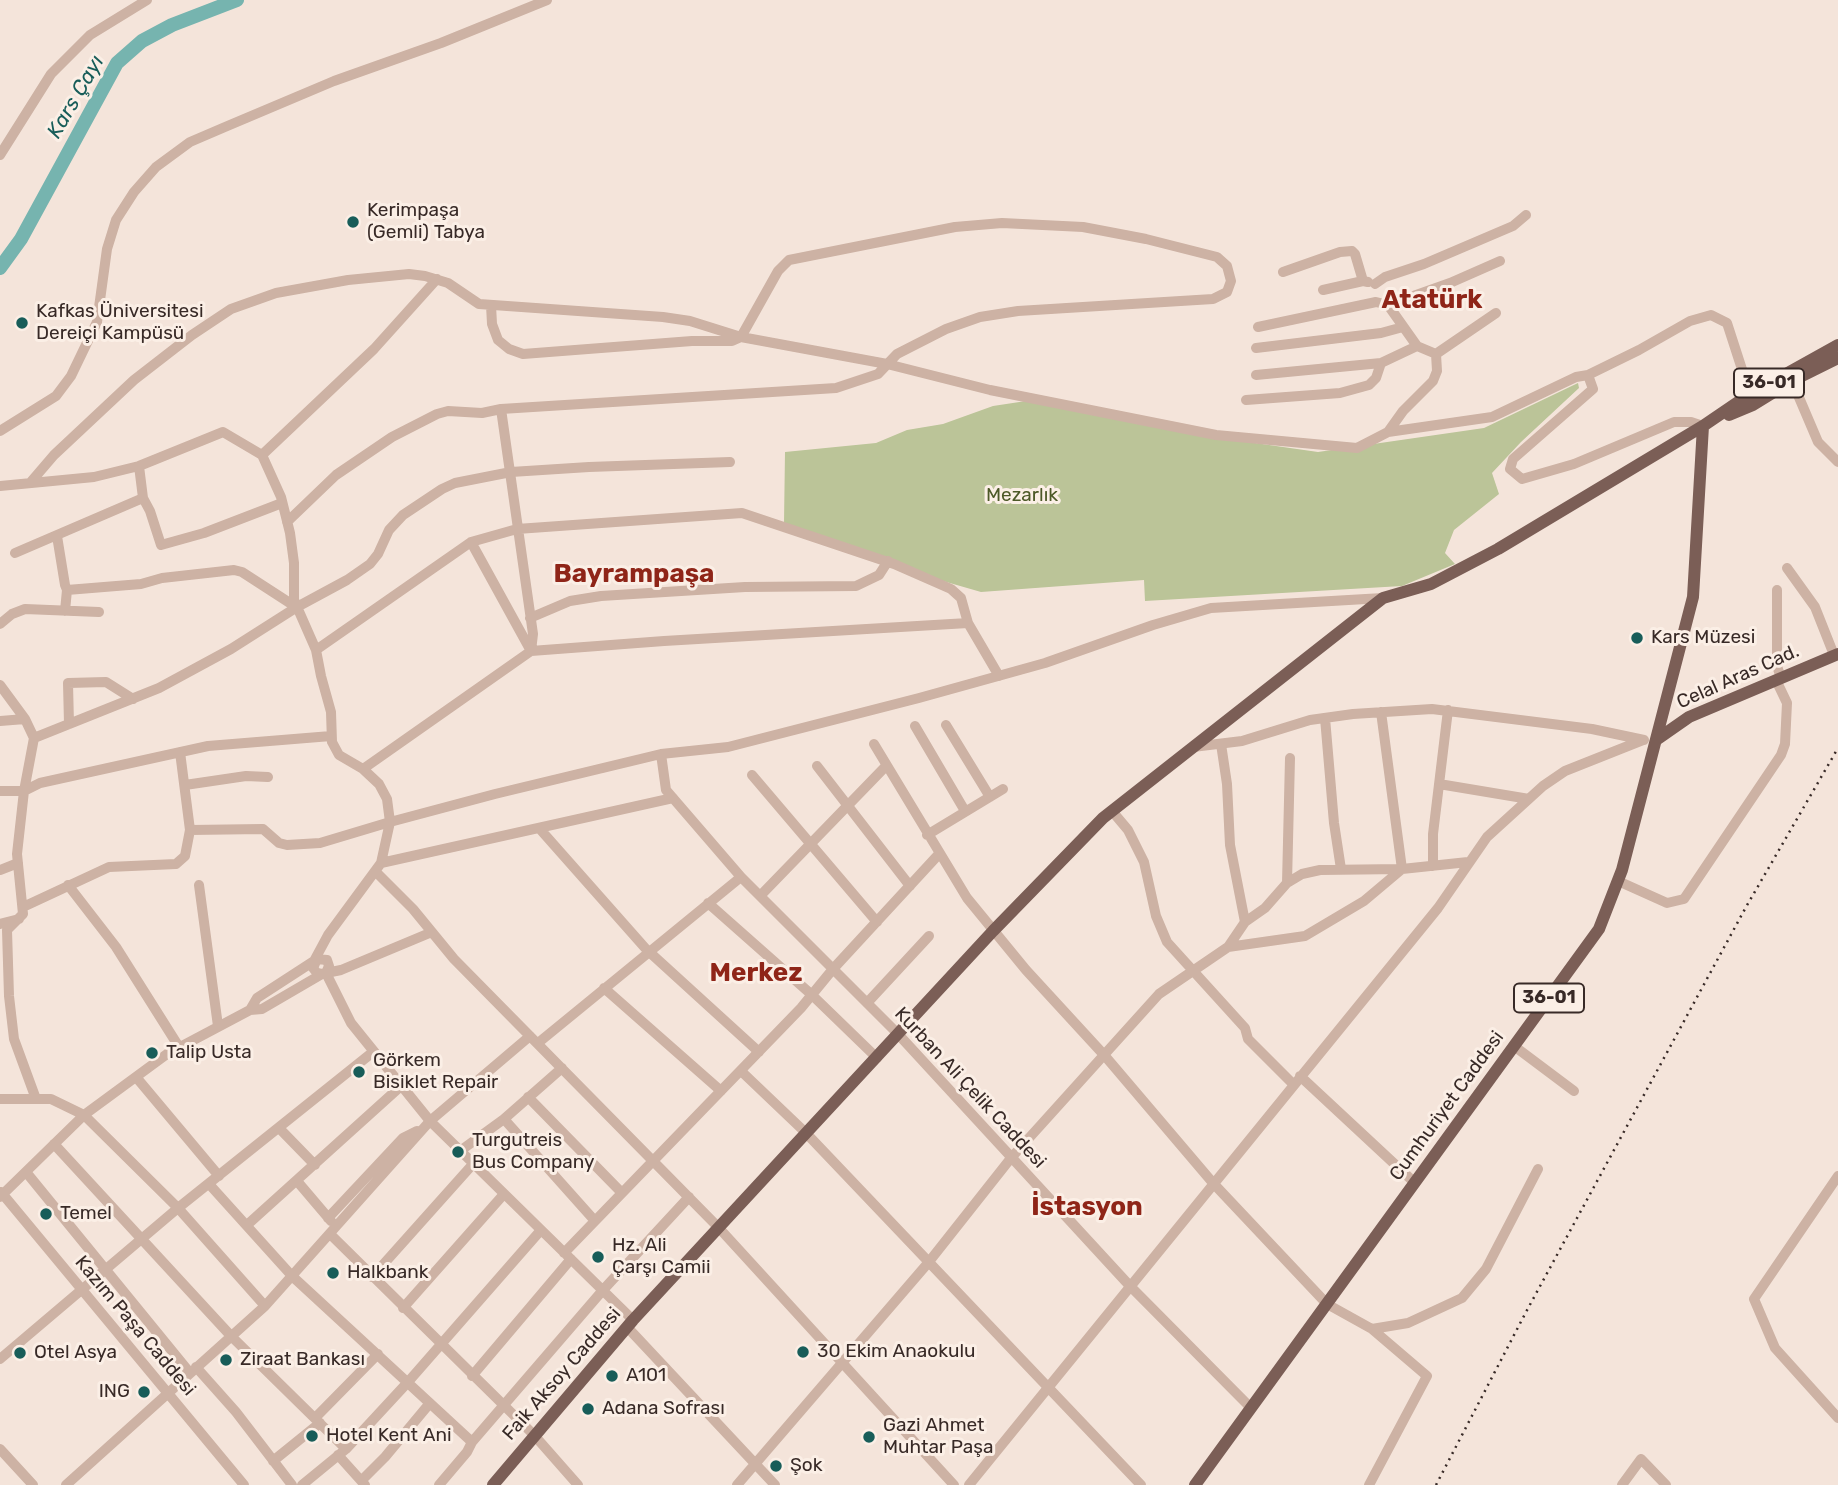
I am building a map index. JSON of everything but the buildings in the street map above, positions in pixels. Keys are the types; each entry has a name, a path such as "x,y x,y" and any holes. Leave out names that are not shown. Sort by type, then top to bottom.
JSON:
{"main road":[{"name":"36-01","path":"1703,426 1750,394 1838,345"},
{"name":"36-01","path":"1703,426 1753,405 1792,381 1838,358"},
{"path":"1382,598 1431,584 1498,549 1703,426"},
{"name":"Cumhuriyet Caddesi","path":"1195,1485 1599,929 1618,881 1650,740 1693,597 1703,426"},
{"name":"Faik Aksoy Caddesi","path":"492,1485 631,1324 1048,872 1112,811 1382,598"},
{"name":"Celal Aras Cad.","path":"1650,740 1689,717 1836,654"}],"street":[{"path":"0,155 51,74 90,35 147,0"},
{"path":"0,431 56,396 71,376 97,322 107,249 116,220 134,192 156,167 190,142 213,132 334,81 441,43 547,0"},
{"path":"1375,285 1385,277 1424,264 1513,226 1526,215"},
{"path":"287,522 336,475 392,437 448,411 482,413 501,409 823,390 848,385 878,374 897,354 946,329 980,317 1018,311 1213,299 1227,292 1231,274 1217,257 1133,236 1058,224 978,224 789,260 778,271 741,337 729,342 692,341 523,354 509,349 498,340 492,324 491,305"},
{"path":"1283,272 1340,252 1352,251 1363,281"},
{"path":"1258,327 1377,302 1388,305 1450,283 1500,261"},
{"path":"30,483 54,455 134,380 207,323 230,309 276,292 348,280 409,274 448,283 472,300 491,305 690,321 741,337 887,364 989,390 1216,435 1357,448 1388,432 1492,416 1576,377 1588,375 1690,321 1711,315 1727,323 1750,394"},
{"path":"262,455 374,349 437,279"},
{"path":"1323,290 1363,281 1375,285"},
{"path":"1375,285 1377,302"},
{"path":"1388,305 1418,346 1436,354"},
{"path":"1436,354 1496,313"},
{"path":"1256,348 1403,327"},
{"path":"1256,374 1381,363 1418,346"},
{"path":"1388,432 1403,411 1433,381 1437,371 1436,354"},
{"path":"1246,400 1340,393 1369,385 1377,378 1381,363"},
{"path":"1588,375 1593,389 1513,459 1510,469 1522,479 1574,464 1674,422 1690,422 1703,426"},
{"path":"1792,381 1818,442 1838,462"},
{"path":"501,409 533,634 531,651"},
{"path":"0,486 94,477 139,467 223,432 262,455 287,522 294,563 294,600 316,650 331,712 332,743 339,755 363,769 384,791 389,807 390,822 378,867 328,935 314,961"},
{"path":"34,738 159,688 232,649 297,607 347,580 370,564 395,522 442,489 468,479 511,472 730,462"},
{"path":"139,467 142,498 150,511 161,545 204,533 282,503"},
{"path":"15,553 142,498"},
{"path":"316,650 471,542 517,529 742,513 888,561 957,593 963,603 968,623 999,676"},
{"path":"57,536 67,590 65,611"},
{"path":"471,542 531,651"},
{"path":"530,618 570,601 601,596 745,587 856,586 879,575 888,561"},
{"path":"1787,568 1815,607 1836,654"},
{"path":"67,590 141,584 162,578 234,570 242,572 297,607"},
{"path":"1618,881 1667,903 1684,899 1781,755 1785,744 1787,703 1778,679 1777,590"},
{"path":"190,831 263,829 279,843 287,845 320,843 482,797 661,754 728,747 999,676 1211,608 1382,598"},
{"path":"0,624 12,614 25,609 99,612"},
{"path":"363,769 531,651 968,623"},
{"path":"69,724 68,683 106,682 133,699"},
{"path":"0,685 25,719 34,738 24,791 18,863 23,914 7,930 9,996 14,1039 36,1099"},
{"path":"1193,747 1241,741 1310,720 1432,709 1592,729 1650,740"},
{"path":"1433,866 1433,834 1448,710"},
{"path":"1381,712 1402,869"},
{"path":"1325,718 1334,823 1341,869"},
{"path":"0,721 25,719"},
{"path":"946,725 990,797"},
{"path":"915,726 965,811"},
{"path":"0,791 24,791 40,783 227,743 331,736"},
{"path":"969,1485 1438,908 1488,837 1529,799 1565,771 1650,740"},
{"path":"874,744 967,898 1026,970 1105,1056 1213,1183 1327,1304 1372,1329 1427,1377 1369,1485"},
{"path":"1221,744 1227,784 1230,845 1245,922"},
{"path":"23,907 109,867 176,864 185,856 190,831 180,752"},
{"path":"378,867 669,794 662,770 661,754"},
{"path":"1287,883 1290,758"},
{"path":"817,766 910,886"},
{"path":"760,896 886,766"},
{"path":"752,775 877,922"},
{"path":"185,785 246,776 268,777"},
{"path":"1439,784 1529,799"},
{"path":"927,835 1003,789"},
{"name":"Kurban Ali Çelik Caddesi","path":"669,794 741,877 898,1034 1129,1285 1251,1408"},
{"path":"1112,811 1128,830 1144,862 1156,916 1163,935 1179,957 1245,1028 1248,1039 1415,1183"},
{"path":"539,828 648,951 760,1052"},
{"path":"472,1376 595,1221 760,1052 939,854"},
{"path":"737,1485 843,1364 1011,1158 1159,994 1228,947 1245,922 1265,908 1287,883 1302,874 1320,870 1402,869 1468,862"},
{"path":"0,870 18,863"},
{"path":"378,867 454,959 719,1228 954,1485"},
{"path":"1228,947 1305,936 1364,901 1402,869"},
{"path":"328,1218 402,1138 427,1124 604,988 741,877"},
{"path":"199,884 218,1026"},
{"path":"68,885 116,947 179,1047"},
{"path":"708,903 812,995 877,1058"},
{"path":"0,924 19,919"},
{"path":"1,1194 85,1115 179,1047 250,1010 262,1009 324,973 341,970 432,932"},
{"path":"867,1003 929,936"},
{"path":"250,1010 257,998 320,958 327,960 329,966 324,973"},
{"path":"324,973 351,1023 427,1124 460,1151 603,1290 775,1485"},
{"path":"0,985 9,996"},
{"path":"604,988 721,1091"},
{"path":"1514,1046 1574,1091"},
{"path":"0,1359 83,1292 178,1208 373,1052"},
{"path":"460,1151 504,1119 562,1068"},
{"path":"741,1071 806,1133 1141,1485"},
{"path":"136,1077 219,1176"},
{"path":"247,1225 401,1086"},
{"path":"528,1097 622,1193"},
{"path":"0,1099 51,1099 85,1115 178,1208 265,1306"},
{"path":"504,1119 595,1221"},
{"path":"66,1485 265,1306 427,1124"},
{"path":"279,1128 315,1165"},
{"path":"54,1144 231,1336 318,1420 364,1483 430,1403"},
{"path":"372,1276 473,1164"},
{"path":"1372,1329 1408,1322 1462,1298 1486,1269 1538,1169"},
{"path":"26,1172 193,1370 236,1412 292,1485"},
{"path":"1838,1175 1754,1299 1775,1348 1838,1418"},
{"path":"297,1181 328,1218 333,1230 372,1276 534,1435 578,1485"},
{"path":"209,1184 292,1276 472,1443"},
{"name":"Kazım Paşa Caddesi","path":"1,1194 244,1485"},
{"path":"403,1308 504,1194"},
{"path":"439,1485 603,1290 689,1197"},
{"path":"302,1485 342,1452 408,1382 541,1230"},
{"path":"273,1461 318,1420 378,1354"},
{"path":"0,1449 33,1485"},
{"path":"1622,1485 1641,1459 1666,1485"}],"green space":[{"name":"Mezarlık","path":"1578,383 1579,388 1492,473 1499,494 1454,530 1445,553 1455,564 1402,586 1145,601 1144,580 981,592 936,579 784,523 785,452 876,443 907,430 943,424 993,406 1026,401 1248,442 1318,452 1484,428"}],"waterway":[{"name":"Kars Çayı","path":"0,268 21,239 117,63 142,41 172,25 237,0"}],"railway":[{"path":"1436,1485 1526,1312 1746,907 1838,748"}],"place":[{"name":"Kerimpaşa (Gemli) Tabya","path":"353,222"},
{"name":"Kafkas Üniversitesi Dereiçi Kampüsü","path":"22,323"},
{"name":"Kars Müzesi̇","path":"1637,638"},
{"name":"Talip Usta","path":"152,1053"},
{"name":"Görkem Bisiklet Repair","path":"359,1072"},
{"name":"Turgutreis Bus Company","path":"458,1152"},
{"name":"Temel","path":"46,1214"},
{"name":"Hz. Ali Çarşı Camii","path":"598,1257"},
{"name":"Halkbank","path":"333,1273"},
{"name":"30 Ekim Anaokulu","path":"803,1352"},
{"name":"Otel Asya","path":"20,1353"},
{"name":"Ziraat Bankası","path":"226,1360"},
{"name":"A101","path":"612,1376"},
{"name":"ING","path":"144,1392"},
{"name":"Adana Sofrası","path":"588,1409"},
{"name":"Hotel Kent Ani","path":"312,1436"},
{"name":"Gazi Ahmet Muhtar Paşa","path":"869,1437"},
{"name":"Şok","path":"776,1466"}],"district":[{"name":"Atatürk","path":"1432,300"},
{"name":"Bayrampaşa","path":"634,574"},
{"name":"Merkez","path":"756,973"},
{"name":"İstasyon","path":"1087,1207"}]}
